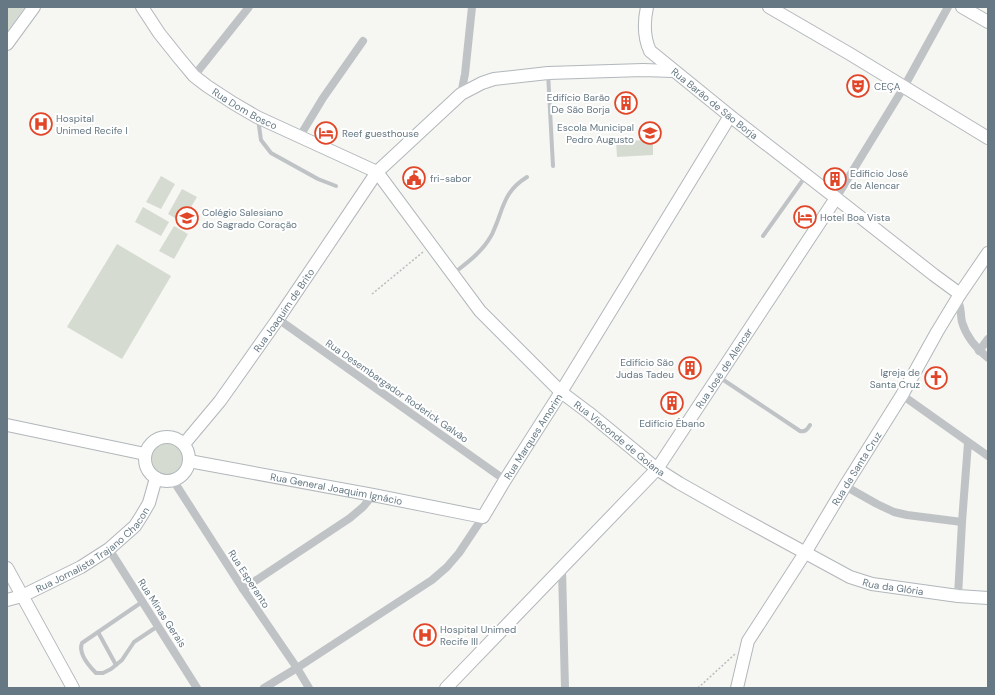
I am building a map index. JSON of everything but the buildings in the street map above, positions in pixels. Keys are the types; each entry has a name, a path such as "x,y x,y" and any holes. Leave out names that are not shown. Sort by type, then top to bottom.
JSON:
{"street":[{"path":"7,44 34,7"},
{"name":"Rua Dom Bosco","path":"142,7 159,33 194,76 214,91 258,117 377,172"},
{"path":"194,76 249,7"},
{"path":"461,94 465,74 472,7"},
{"path":"647,7 646,41 648,47 650,51 673,71"},
{"path":"769,7 850,54 988,138"},
{"name":"Rua José de Alencar","path":"446,688 657,469 836,198 904,87 948,7"},
{"path":"962,7 986,20"},
{"path":"300,136 323,98 363,42"},
{"name":"Rua Barão de São Borja","path":"377,172 461,94 482,83 494,79 548,73 643,70 673,71 934,275 958,297"},
{"name":"Rua Marques Amorim","path":"264,688 432,580 447,567 483,517 730,116"},
{"name":"Rua Visconde de Goiana","path":"377,172 480,311 561,392 657,469 805,553"},
{"name":"Rua Joaquim de Brito","path":"184,444 220,401 377,172"},
{"name":"Rua da Santa Cruz","path":"737,688 748,641 805,553 902,395 958,297 988,253"},
{"path":"958,297 963,325 979,351 988,358"},
{"name":"Rua Desembargador Roderick Galvão","path":"278,318 505,480"},
{"path":"979,351 988,339"},
{"path":"902,395 988,456"},
{"path":"7,425 145,454"},
{"path":"172,437 184,444 189,455 189,461 188,466 182,475 173,480 167,481 156,478 151,474 147,468 145,454 152,442 158,438 172,437"},
{"path":"958,596 968,443"},
{"name":"Rua General Joaquim Ignácio","path":"189,461 483,517"},
{"name":"Rua Jornalista Trajano Chacon","path":"7,600 22,596 82,566 109,549 135,526 149,503 156,478"},
{"name":"Rua Esperanto","path":"173,480 309,688"},
{"path":"845,486 894,512 962,522"},
{"path":"243,589 350,518 363,507 373,495"},
{"name":"Rua Minas Gerais","path":"109,549 198,688"},
{"name":"Rua da Glória","path":"805,553 850,577 872,584 958,596 988,598"},
{"path":"7,568 72,688"},
{"path":"562,568 565,688"}],"lane":[{"path":"548,73 553,166"},
{"path":"258,117 261,140 271,153 318,179 336,186"},
{"path":"763,236 807,175"},
{"path":"452,275 484,247 492,235 506,197 519,181 526,177"},
{"path":"718,377 800,431 804,432 810,425"},
{"path":"142,602 82,643 80,646 87,663 96,673 103,673 122,660 134,642 158,626"},
{"path":"98,632 116,665"}],"path":[{"path":"372,294 431,246"},
{"path":"698,688 748,641"}],"shaded area":[{"path":"7,7 25,7 7,32"},
{"path":"653,140 653,155 617,157 616,141"},
{"path":"161,176 175,184 161,209 146,202"},
{"path":"182,189 197,197 182,222 168,214"},
{"path":"143,207 169,222 161,236 135,222"},
{"path":"174,226 188,234 174,259 159,251"},
{"path":"117,244 171,276 122,359 67,327"},
{"path":"165,443 171,443 175,444 182,450 185,460 184,467 178,474 171,477 165,477 161,476 154,470 151,463 151,457 152,453 158,446"}],"place":[{"name":"CEÇA","path":"858,86"},
{"name":"Edifício Barão De São Borja","path":"626,103"},
{"name":"Hospital Unimed Recife I","path":"41,124"},
{"name":"Reef guesthouse","path":"326,133"},
{"name":"Escola Municipal Pedro Augusto","path":"650,133"},
{"name":"fri-sabor","path":"414,178"},
{"name":"Edificio José de Alencar","path":"835,179"},
{"name":"Hotel Boa Vista","path":"805,217"},
{"name":"Colégio Salesiano do Sagrado Coração","path":"187,218"},
{"name":"Edifício São Judas Tadeu","path":"690,368"},
{"name":"Igreja de Santa Cruz","path":"936,378"},
{"name":"Edifício Ébano","path":"672,403"},
{"name":"Hospital Unimed Recife III","path":"425,635"}]}
